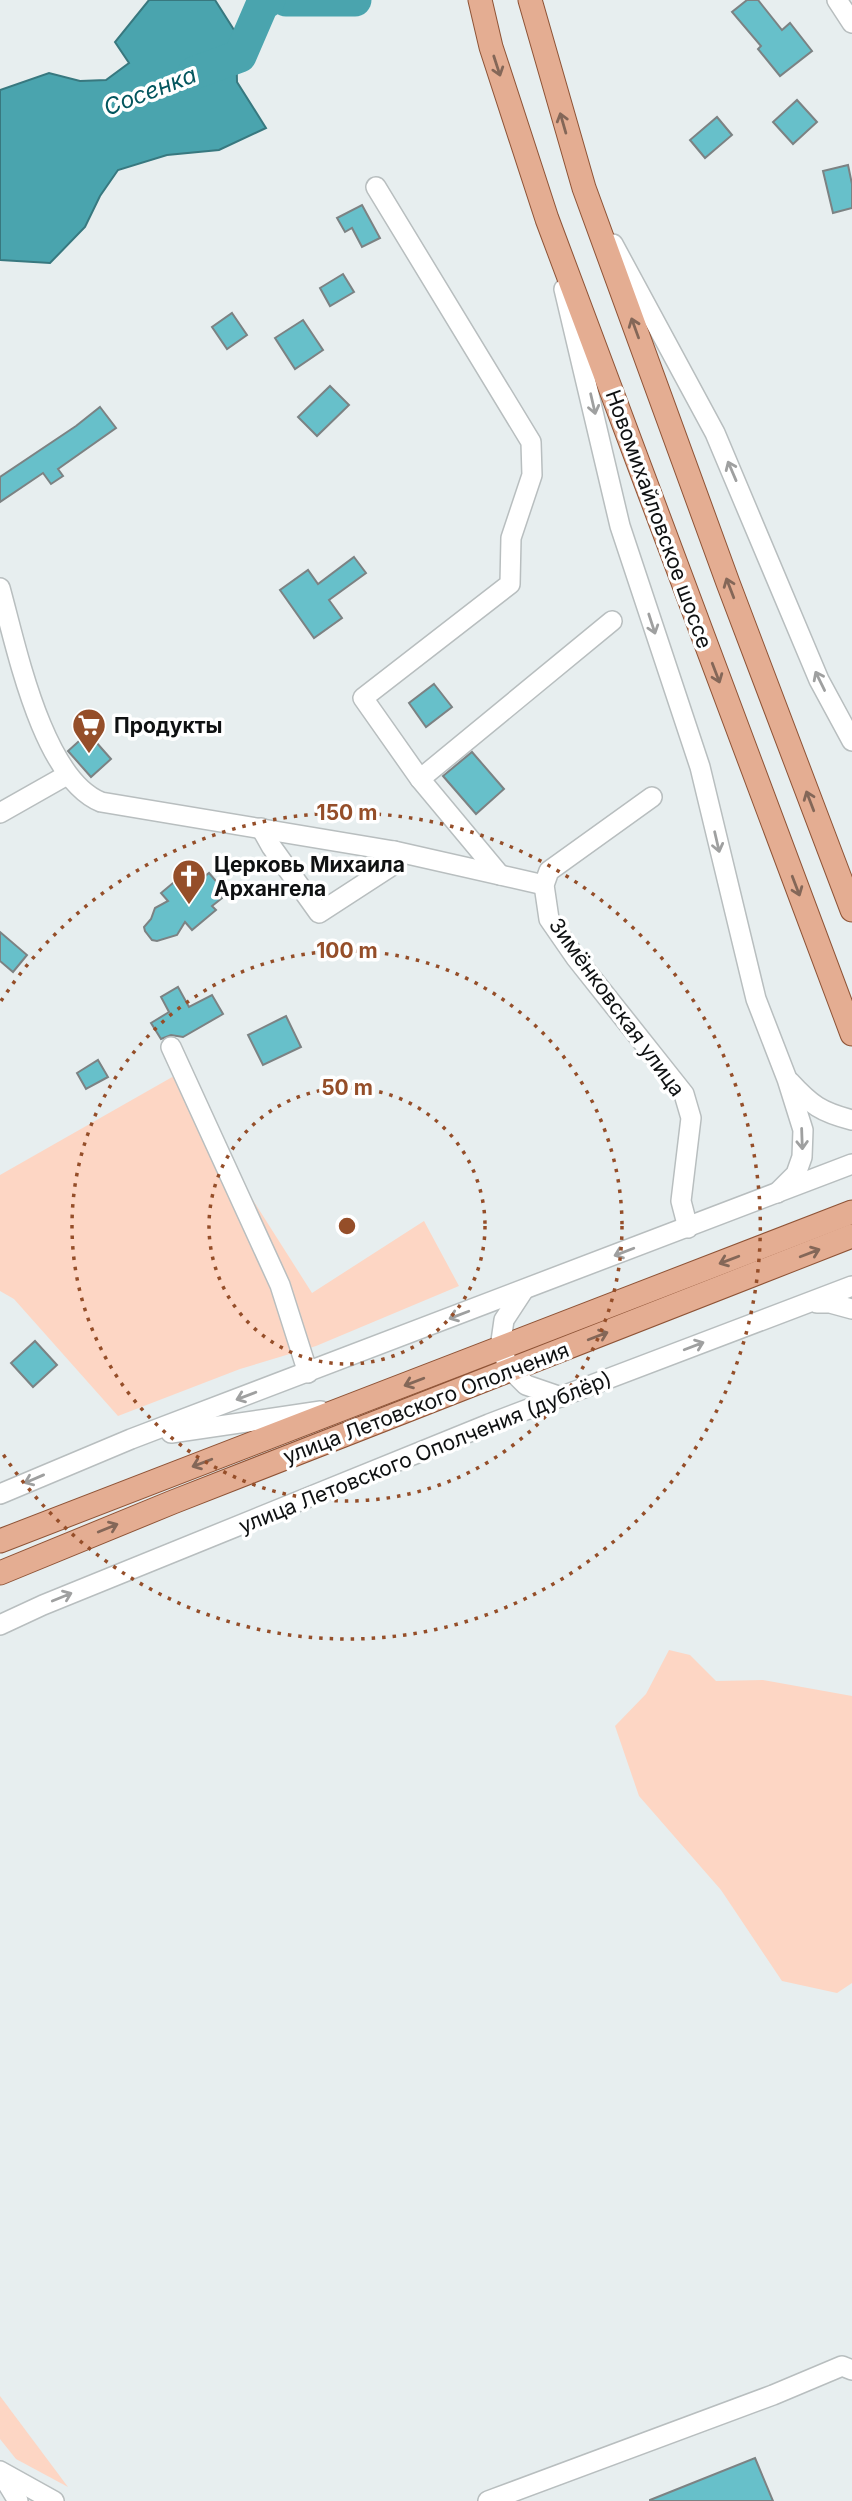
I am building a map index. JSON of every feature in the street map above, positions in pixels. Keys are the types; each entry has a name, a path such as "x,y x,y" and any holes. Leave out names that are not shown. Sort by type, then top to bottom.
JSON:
{"main road":[{"name":"Новомихайловское шоссе","path":"480,0 491,47 547,219 852,1034"},
{"name":"Новомихайловское шоссе","path":"530,0 569,145 584,188 728,583 852,910"},
{"name":"улица Летовского Ополчения","path":"0,1541 852,1212"},
{"name":"улица Летовского Ополчения","path":"0,1573 173,1502 852,1237"}],"street":[{"path":"836,0 852,23"},
{"path":"376,187 531,442 532,475 511,538 510,584 363,698 420,779 500,875"},
{"path":"584,188 715,433 819,680 852,741"},
{"path":"547,219 620,526 700,767 756,999 787,1079 803,1130 804,1143 796,1174 777,1193"},
{"path":"0,588 34,708 67,775 89,797 101,802 394,851 544,885 548,871 653,797"},
{"path":"420,779 612,621"},
{"path":"0,813 67,775"},
{"path":"261,828 318,913 396,863 394,851"},
{"name":"Зимёнковская улица","path":"544,885 549,919 576,958 684,1094 691,1118 681,1201 688,1228"},
{"path":"171,1047 280,1286 308,1373"},
{"path":"787,1079 810,1104 852,1120"},
{"path":"0,1494 131,1439 852,1164"},
{"name":"улица Летовского Ополчения (дублёр)","path":"0,1625 43,1605 561,1397 852,1286"},
{"path":"523,1291 504,1320 500,1348 511,1370 526,1385 561,1397"},
{"path":"805,1304 830,1303 852,1309"},
{"path":"131,1439 350,1407"},
{"path":"488,2501 774,2395 842,2366 852,2371"},
{"path":"0,2471 18,2501"},
{"path":"0,2471 54,2501"}],"shaded area":[{"path":"174,1076 312,1293 424,1221 459,1286 316,1346 240,1369 118,1416 14,1299 0,1291 0,1175"},
{"path":"669,1650 690,1655 716,1681 763,1680 852,1696 852,1983 837,1993 782,1981 721,1890 639,1796 615,1726 646,1694"},
{"path":"0,2396 68,2487 16,2459 0,2439"}],"water":[{"path":"149,0 215,0 236,33 237,82 266,128 219,150 167,155 118,170 100,196 85,227 50,263 0,260 0,90 49,73 80,81 106,80 129,63 115,42"}],"building":[{"path":"747,0 758,0 782,30 790,23 812,51 780,76 758,49 761,46 732,12"},
{"path":"797,100 817,122 793,144 773,122"},
{"path":"717,117 732,135 705,158 690,140"},
{"path":"848,165 852,184 852,208 833,213 823,171"},
{"path":"362,205 380,238 362,247 352,228 345,232 337,218"},
{"path":"343,274 354,292 330,306 320,288"},
{"path":"232,313 247,335 227,349 212,327"},
{"path":"303,320 323,350 295,369 275,338"},
{"path":"330,386 349,405 317,436 298,417"},
{"path":"100,407 116,428 58,469 63,476 51,484 43,473 0,502 0,477"},
{"path":"354,557 366,573 329,600 342,618 314,638 280,590 308,570 318,584"},
{"path":"434,684 452,707 426,727 409,703"},
{"name":"Продукты","path":"88,733 111,759 91,777 68,751"},
{"path":"472,752 504,789 476,814 443,776"},
{"name":"Церковь Михаила Архангела","path":"198,870 204,877 209,873 222,888 217,892 222,898 212,906 216,910 192,930 185,922 177,935 152,940 144,927 155,908 168,901 161,893 185,873 189,878"},
{"path":"0,932 27,955 13,972 0,961"},
{"path":"178,987 189,1007 212,995 223,1014 183,1037 171,1035 161,1039 151,1023 169,1012 161,997"},
{"path":"286,1016 301,1047 263,1065 248,1035"},
{"path":"98,1060 108,1077 86,1089 77,1073"},
{"path":"35,1341 57,1365 33,1387 11,1363"},
{"path":"755,2458 773,2501 650,2501 650,2500"}],"waterway":[{"name":"Сосенка","path":"194,73 240,56 262,5 269,0"},
{"name":"Сосенка","path":"286,0 355,0"}],"place":[{"name":"Продукты","path":"89,755"},
{"name":"Церковь Михаила Архангела","path":"189,906"}]}
